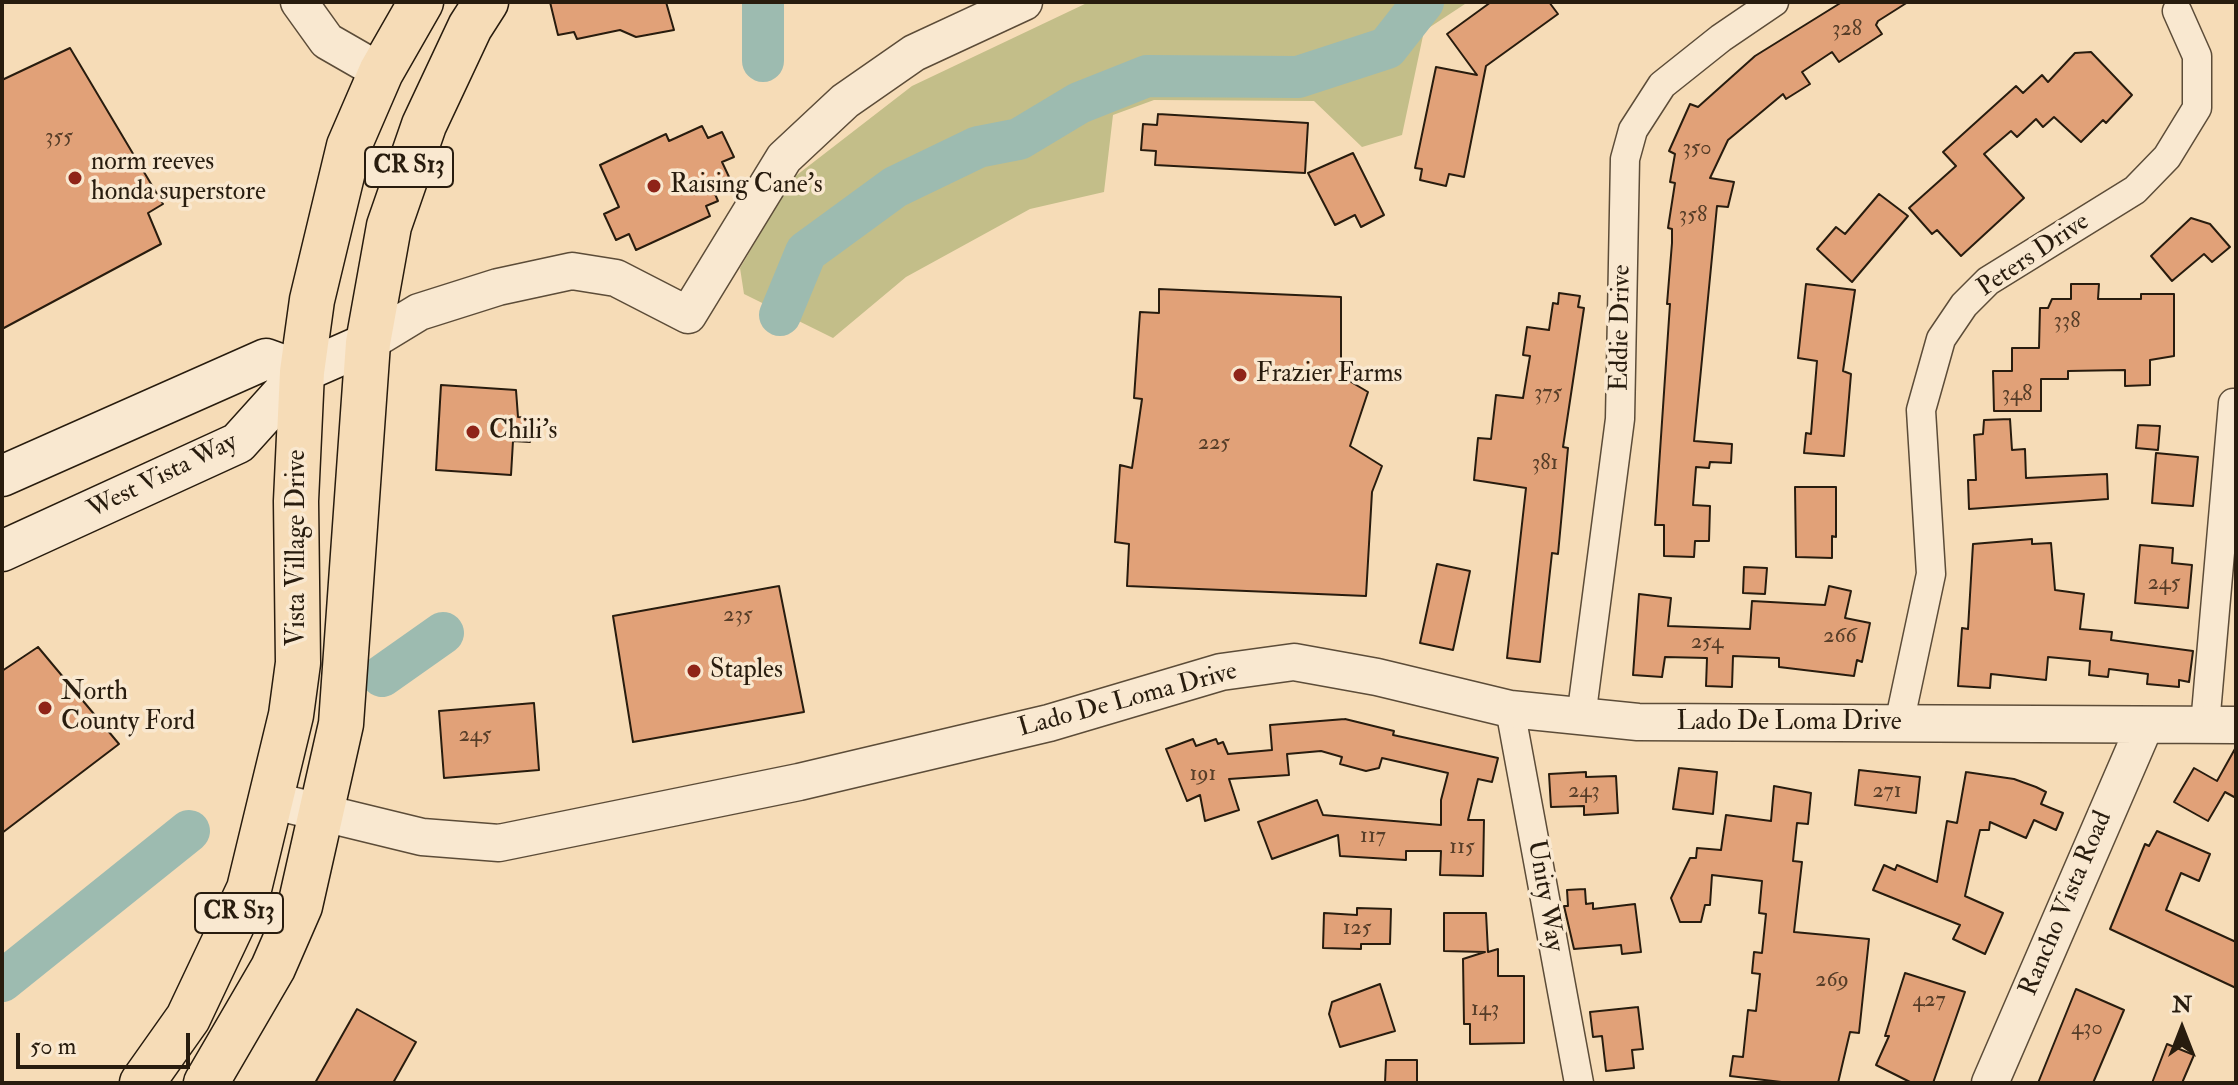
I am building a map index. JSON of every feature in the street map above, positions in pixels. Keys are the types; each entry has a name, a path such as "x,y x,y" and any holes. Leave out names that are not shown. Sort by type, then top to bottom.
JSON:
{"main road":[{"name":"Vista Village Drive","path":"142,1083 188,1018 225,946 249,889 291,715 298,663 296,501 302,372 312,300 349,146 381,72 421,2"},
{"name":"Vista Village Drive","path":"206,1083 273,968 300,906 341,724 368,343 389,226 419,139 470,27 486,2"},
{"name":"West Vista Way","path":"2,551 238,443 302,372 368,343"},
{"path":"2,476 266,359 302,372"}],"street":[{"path":"299,2 327,41 381,72"},
{"path":"368,343 419,312 498,287 572,271 616,278 688,315 784,158 845,101 914,53 1024,2"},
{"name":"Eddie Drive","path":"1581,718 1620,419 1625,159 1633,130 1662,85 1774,2"},
{"name":"Peters Drive","path":"1899,724 1931,574 1921,410 1941,339 1964,305 1988,281 2135,190 2167,157 2197,108 2197,56 2177,11"},
{"path":"2220,725 2233,403"},
{"name":"Lado De Loma Drive","path":"270,800 422,837 499,843 814,779 1049,723 1221,672 1294,662 1377,677 1510,709 1638,722 2220,725"},
{"name":"Unity Way","path":"1510,709 1579,1083"},
{"name":"Rancho Vista Road","path":"1990,1083 2145,725"}],"shaded area":[{"path":"1089,2 1468,2 1424,31 1402,135 1362,147 1314,101 1154,100 1113,115 1104,192 1030,209 906,277 833,338 744,294 740,268 793,178 912,86"}],"building":[{"path":"550,2 666,2 674,30 636,37 620,30 577,39 574,32 558,35"},
{"path":"1491,2 1549,2 1558,14 1486,66 1464,177 1449,174 1446,186 1420,180 1422,169 1415,168 1436,67 1477,75 1447,34"},
{"path":"1842,2 1908,2 1878,21 1876,25 1882,34 1839,62 1832,52 1802,72 1810,84 1786,99 1783,94 1728,140 1710,178 1734,182 1728,207 1717,206 1694,441 1732,444 1731,463 1710,462 1709,468 1696,467 1693,505 1710,506 1709,541 1695,541 1694,557 1664,556 1664,525 1655,525 1670,304 1667,304 1672,229 1668,228 1675,183 1670,182 1675,154 1669,151 1690,104 1698,107 1755,56"},
{"name":"norm reeves honda superstore","path":"70,48 163,204 148,213 161,244 2,329 2,80"},
{"path":"2091,52 2132,95 2106,123 2103,120 2081,142 2054,117 2043,127 2036,119 2017,137 2011,131 1984,154 2024,198 1961,256 1937,230 1932,234 1909,208 1956,166 1943,152 2016,86 2023,93 2042,75 2048,82 2075,53"},
{"path":"1158,114 1308,123 1305,173 1155,165 1156,151 1141,150 1143,124 1157,125"},
{"path":"702,126 708,138 722,132 734,157 722,162 730,179 712,187 718,201 706,206 710,216 636,250 629,234 616,240 604,214 619,207 600,165 666,134 669,141"},
{"path":"1353,153 1384,215 1361,227 1355,215 1335,225 1308,173"},
{"path":"1879,194 1908,216 1852,282 1817,249 1836,227 1845,234"},
{"path":"2191,218 2210,224 2230,247 2212,262 2204,254 2172,281 2151,256"},
{"path":"1806,284 1855,290 1843,371 1851,374 1844,456 1804,453 1806,433 1811,434 1817,361 1798,358"},
{"path":"2071,284 2099,284 2098,299 2141,299 2141,294 2174,294 2174,356 2150,360 2150,385 2125,386 2125,370 2068,371 2068,379 2041,379 2041,411 1994,411 1993,371 2012,371 2012,348 2039,348 2040,308 2048,308 2052,299 2071,299"},
{"path":"1159,289 1341,297 1341,376 1368,392 1350,446 1382,466 1372,492 1366,596 1127,586 1129,544 1115,542 1120,465 1132,468 1142,399 1134,398 1140,312 1159,313"},
{"path":"1559,293 1580,296 1578,307 1584,308 1563,447 1568,448 1558,554 1552,553 1540,662 1507,658 1526,488 1474,480 1478,438 1491,439 1496,395 1523,398 1530,356 1523,355 1527,327 1549,330 1553,303 1558,304"},
{"path":"441,385 516,390 518,417 532,418 530,442 513,441 511,475 436,470"},
{"path":"2010,419 2012,450 2025,449 2026,478 2107,474 2108,499 1969,509 1968,480 1976,480 1974,435 1983,434 1984,420"},
{"path":"2138,425 2160,426 2158,450 2136,448"},
{"path":"2156,453 2198,457 2193,506 2152,503"},
{"path":"1795,487 1836,487 1836,537 1832,536 1832,558 1796,557"},
{"path":"2032,539 2032,544 2051,543 2055,590 2084,594 2080,629 2112,632 2111,640 2193,651 2189,682 2179,680 2179,687 2147,684 2148,674 2109,669 2108,677 2089,675 2090,661 2048,657 2046,680 1991,674 1990,688 1958,686 1962,628 1968,629 1973,544"},
{"path":"2140,545 2173,548 2172,563 2192,565 2188,608 2135,603"},
{"path":"1437,564 1470,571 1453,650 1420,643"},
{"path":"1744,567 1767,568 1765,594 1743,593"},
{"path":"779,586 804,712 633,742 613,616"},
{"path":"1829,586 1851,591 1845,618 1870,623 1862,662 1857,660 1854,676 1779,667 1779,658 1733,656 1732,687 1706,686 1707,658 1665,657 1662,677 1633,675 1639,594 1671,598 1668,626 1750,629 1752,601 1825,605"},
{"name":"North County Ford","path":"38,647 119,744 2,833 2,671"},
{"path":"534,703 539,770 444,778 439,711"},
{"path":"1345,719 1394,731 1393,735 1498,758 1492,782 1478,779 1468,820 1484,820 1483,876 1440,875 1441,851 1406,851 1406,860 1340,856 1338,835 1272,859 1258,822 1317,800 1323,815 1441,825 1441,800 1448,773 1382,758 1379,768 1366,771 1340,764 1342,757 1321,751 1287,754 1289,775 1229,779 1239,810 1205,821 1200,795 1187,801 1166,749 1193,739 1196,746 1216,739 1218,744 1223,742 1228,754 1272,750 1270,725"},
{"path":"2236,747 2236,798 2225,792 2208,821 2174,802 2194,768 2217,781"},
{"path":"1679,768 1717,772 1713,814 1673,809"},
{"path":"1859,770 1920,777 1916,813 1855,805"},
{"path":"1586,772 1586,777 1616,776 1618,813 1584,815 1584,806 1551,807 1549,774"},
{"path":"1966,772 2014,779 2036,787 2046,792 2041,804 2063,813 2056,830 2034,820 2026,838 1990,822 1989,830 1980,830 1965,896 2003,913 1985,954 1953,939 1960,925 1873,890 1884,865 1895,870 1897,865 1937,882 1947,821 1957,823"},
{"path":"1774,786 1811,793 1808,824 1797,823 1793,861 1802,862 1794,932 1869,939 1859,1033 1850,1032 1838,1083 1790,1083 1730,1076 1733,1056 1743,1057 1748,1010 1756,1011 1760,974 1752,973 1754,952 1762,953 1766,914 1759,913 1762,881 1712,875 1710,905 1705,905 1701,922 1680,922 1671,898 1690,858 1696,858 1697,848 1721,850 1726,815 1771,821"},
{"path":"2157,831 2210,854 2199,881 2181,873 2166,910 2236,942 2236,988 2110,929 2145,844 2149,846"},
{"path":"1585,889 1586,904 1593,903 1593,909 1635,904 1641,952 1622,954 1621,945 1574,949 1564,906 1568,906 1567,890"},
{"path":"1357,908 1391,909 1390,944 1361,944 1361,949 1323,948 1324,913 1357,915"},
{"path":"1444,913 1486,913 1488,952 1498,949 1498,976 1524,976 1524,1043 1470,1044 1470,1024 1464,1024 1463,959 1485,952 1444,951"},
{"path":"1905,973 1965,992 1933,1083 1912,1083 1876,1065 1889,1036 1885,1036"},
{"path":"1380,984 1395,1031 1340,1047 1329,1014 1332,1002"},
{"path":"2076,989 2124,1010 2093,1083 2038,1083"},
{"path":"1638,1007 1643,1049 1632,1050 1634,1068 1606,1071 1602,1036 1593,1037 1590,1012"},
{"path":"357,1009 416,1042 393,1083 315,1083"},
{"path":"2167,1044 2194,1055 2182,1083 2152,1083"},
{"path":"1386,1060 1417,1060 1417,1083 1385,1083"}],"waterway":[{"path":"763,2 763,61"},
{"path":"780,315 806,252 895,187 978,147 1019,139 1079,103 1147,76 1298,77 1387,48 1423,2"},
{"path":"382,676 443,633"},
{"path":"2,981 189,831"}],"place":[{"name":"norm reeves honda superstore","path":"75,178"},
{"name":"Raising Cane's","path":"654,186"},
{"name":"Frazier Farms","path":"1240,375"},
{"name":"Chili's","path":"473,432"},
{"name":"Staples","path":"694,671"},
{"name":"North County Ford","path":"45,708"}]}
